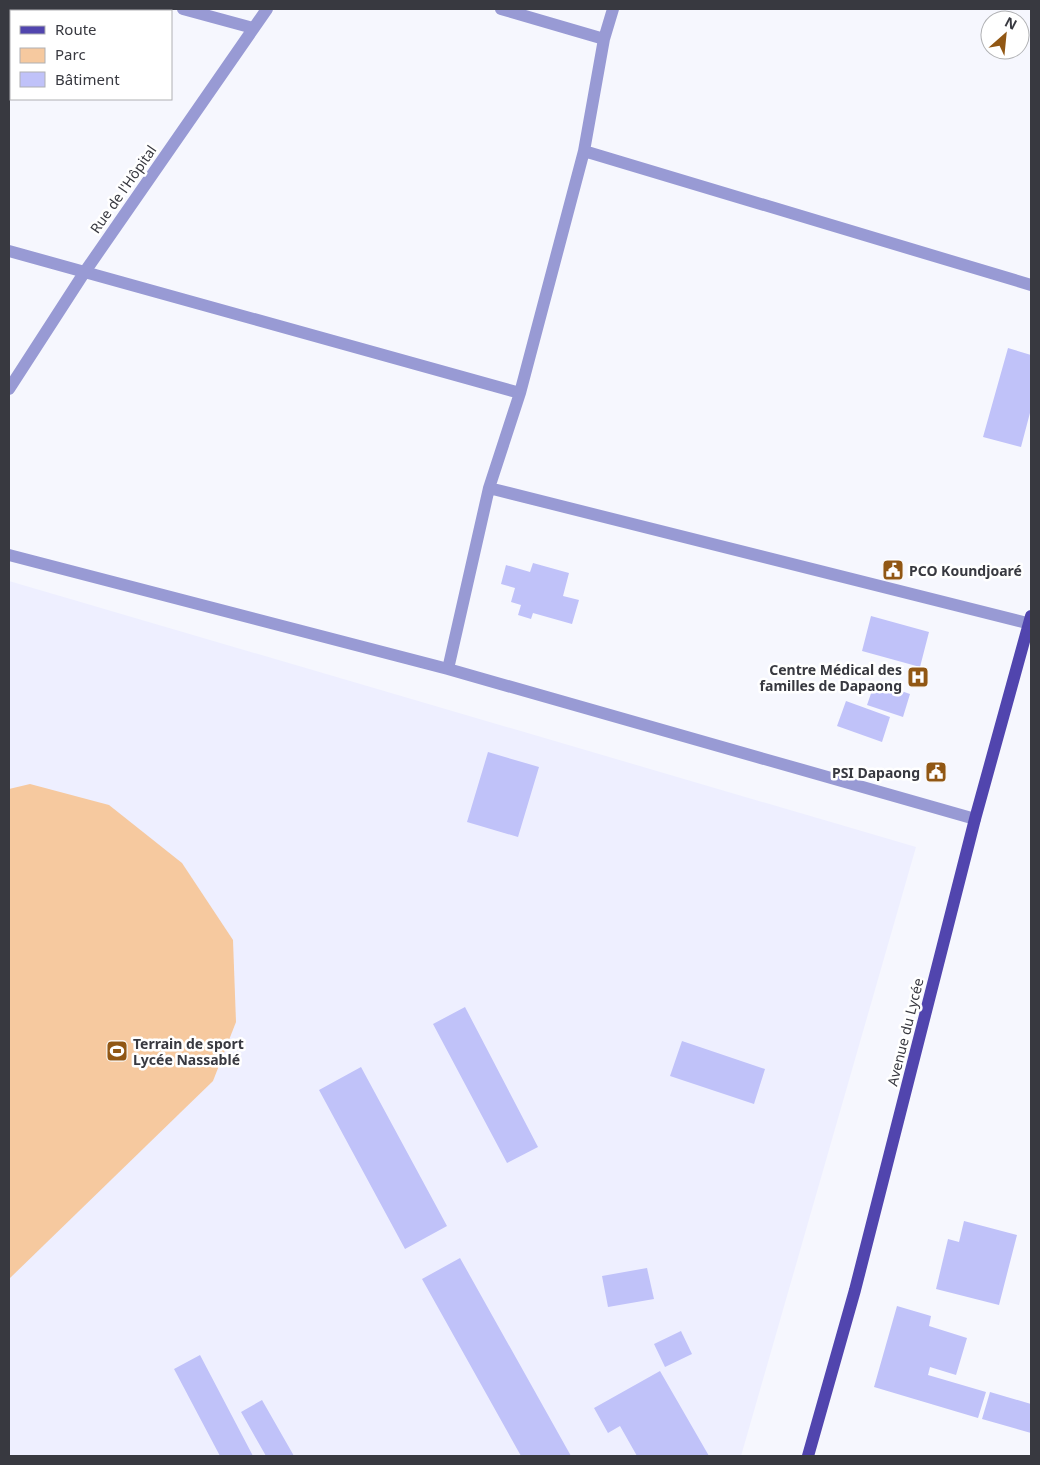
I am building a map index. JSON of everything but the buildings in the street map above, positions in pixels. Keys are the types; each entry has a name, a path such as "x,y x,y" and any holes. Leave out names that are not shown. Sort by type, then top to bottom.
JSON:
{"main road":[{"name":"Avenue du Lycée","path":"808,1456 855,1290 975,819 1030,621"}],"street":[{"path":"183,9 253,28"},
{"name":"Rue de l'Hôpital","path":"9,389 84,273 267,9"},
{"path":"501,9 604,39"},
{"path":"448,669 489,488 520,393 584,151 604,39 613,9"},
{"path":"584,151 1031,285"},
{"path":"9,251 520,393"},
{"path":"489,488 1030,621"},
{"path":"9,555 448,669 975,819"}],"shaded area":[{"path":"9,581 916,847 741,1456 9,1456"}],"green space":[{"name":"Terrain de sport Lycée Nassablé","path":"30,784 109,805 182,863 233,940 236,1022 213,1081 9,1279 9,789"}],"place":[{"name":"PCO Koundjoaré","path":"893,570"},
{"name":"Centre Médical des familles de Dapaong","path":"918,677"},
{"name":"PSI Dapaong","path":"936,772"},
{"name":"Terrain de sport Lycée Nassablé","path":"117,1051"}]}
